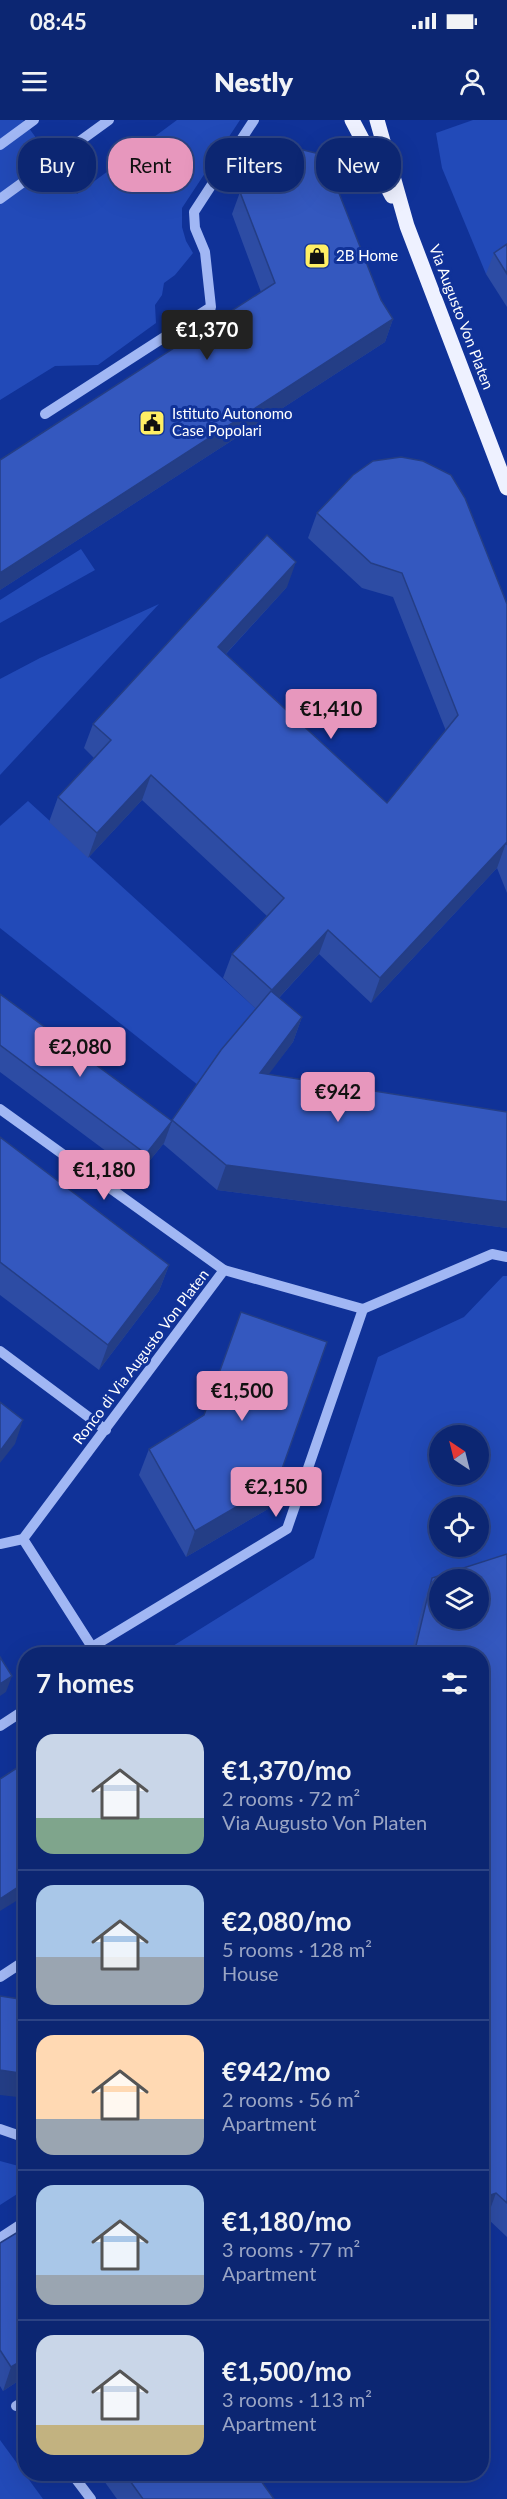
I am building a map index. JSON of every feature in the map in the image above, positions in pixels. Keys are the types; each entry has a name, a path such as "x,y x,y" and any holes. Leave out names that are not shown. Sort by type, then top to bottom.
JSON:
{"main road":[{"path":"352,120 407,226"},
{"path":"377,120 407,226"},
{"name":"Via Augusto Von Platen","path":"407,226 507,488"}],"street":[{"path":"0,199 109,120"},
{"path":"45,414 211,307 205,252 195,228 194,212 254,120"},
{"path":"0,145 31,123"},
{"path":"0,1109 224,1270"},
{"path":"95,1647 287,1529 363,1309 492,1254 507,1257"},
{"name":"Ronco di Via Augusto Von Platen","path":"22,1539 224,1270 363,1309"},
{"path":"0,1351 106,1430"},
{"path":"0,1544 22,1539 86,1647"},
{"path":"0,1726 18,1714"},
{"path":"0,1977 18,1965"},
{"path":"0,2128 18,2135"},
{"path":"0,2238 18,2226"},
{"path":"77,2481 91,2499"}],"shaded area":[{"path":"0,120 23,120 36,138 18,138 18,192 76,192 77,194 96,192 96,180 108,171 108,192 193,192 182,208 182,227 193,253 175,275 164,283 162,295 155,305 156,323 98,365 55,366 0,400"},
{"path":"177,120 240,120 228,138 205,138 205,173 193,191 193,138 153,138"},
{"path":"473,120 507,120 507,260 486,274 442,168 436,133"},
{"path":"81,549 95,570 0,623 0,600"},
{"path":"159,604 0,775 0,679 40,658"},
{"path":"28,801 263,1015 203,1089 0,928 0,826"},
{"path":"503,1276 507,1276 507,1576 489,1578 489,1569 429,1569 429,1608 414,1647 171,1647 314,1558 378,1357 464,1317"},
{"path":"0,2161 18,2166 18,2193 0,2205"},
{"path":"0,2440 18,2465 18,2481 30,2481 43,2499 0,2499"}],"building":[{"path":"304,150 316,153 316,192 339,192 381,300 393,319 0,573 0,460 275,283 240,192 304,192"},
{"path":"507,244 507,274 494,253"},
{"path":"401,457 423,461 451,475 465,498 507,604 507,845 506,843 380,978 328,930 272,990 232,954 284,898 151,775 97,833 58,797 111,740 93,724 267,535 296,562 218,647 387,803 458,715 402,573 371,563 317,513 353,475 373,461"},
{"path":"271,991 302,1017 260,1073 507,1112 507,1202 226,1165 172,1120 221,1050"},
{"path":"0,994 172,1121 146,1154 0,1045"},
{"path":"0,1137 169,1265 108,1345 0,1262"},
{"path":"241,1312 327,1342 277,1483 195,1531 149,1449 204,1415"},
{"path":"0,1402 23,1420 0,1451"},
{"path":"507,1554 507,2203 496,2193 489,2196 489,1647 416,1647 429,1591 429,1629 489,1629 489,1569 460,1569"},
{"path":"0,1657 12,1676 0,1684"},
{"path":"18,1767 18,1887 0,1899 0,1779"},
{"path":"0,1996 18,1999 18,2073 0,2070"},
{"path":"18,2232 18,2363 11,2367 0,2350 0,2243"},
{"path":"130,2481 261,2481 274,2499 143,2499"}],"place":[{"name":"2B Home","path":"317,256"},
{"name":"Istituto Autonomo Case Popolari","path":"152,423"}]}
